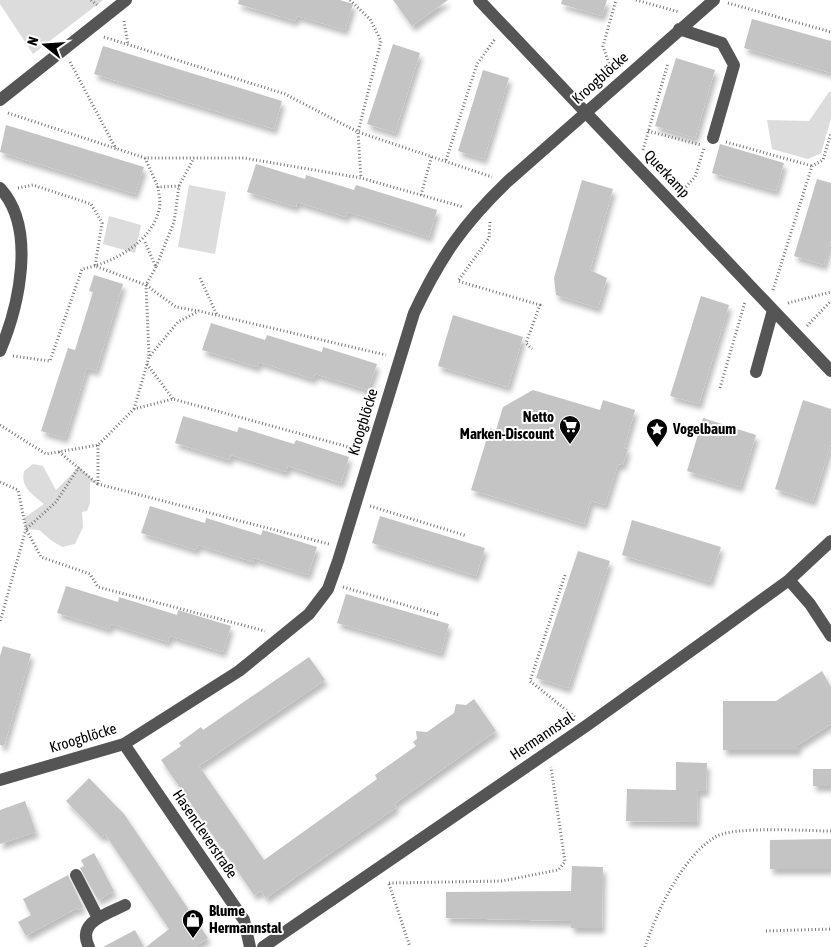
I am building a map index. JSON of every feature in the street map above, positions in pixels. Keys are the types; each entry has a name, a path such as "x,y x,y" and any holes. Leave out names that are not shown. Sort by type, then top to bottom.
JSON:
{"street":[{"name":"Querkamp","path":"479,0 831,371"},
{"name":"Kroogblöcke","path":"0,780 124,744 239,671 309,614 330,583 414,313 427,284 455,238 476,211 507,182 665,41 714,0"},
{"path":"0,100 124,2"},
{"path":"679,29 722,43 734,64 709,142"},
{"path":"2,190 15,213 20,230 21,263 15,302 3,353"},
{"path":"756,372 771,308"},
{"name":"Hermannstal","path":"263,947 586,726 789,580 831,541"},
{"path":"789,580 810,604 831,636"},
{"name":"Hasencleverstraße","path":"124,744 244,920 250,947"},
{"path":"76,875 98,918"},
{"path":"90,947 85,935 86,929 98,918 125,905"}],"path":[{"path":"350,0 370,19 381,42 358,132 361,178"},
{"path":"616,0 603,46 616,85"},
{"path":"636,0 694,17"},
{"path":"719,0 831,32"},
{"path":"124,2 128,45"},
{"path":"446,160 477,64 505,27"},
{"path":"86,32 285,94 358,132 432,155 507,182"},
{"path":"638,168 670,54 665,41"},
{"path":"63,50 117,149"},
{"path":"0,110 144,158 244,158 361,178 476,211 491,219 489,238 458,281 540,305 526,343 532,350"},
{"path":"648,131 709,142 812,166 823,160 831,134"},
{"path":"670,202 695,177 709,142"},
{"path":"421,195 432,155"},
{"path":"3,353 50,361 82,268 95,266 144,240 159,210 158,187 144,158"},
{"path":"0,425 46,454 98,445 134,409 149,357 146,285 156,267 174,222 179,186 194,158"},
{"path":"771,308 812,166"},
{"path":"2,190 33,185 91,204 102,223 95,266"},
{"path":"158,187 179,186"},
{"path":"144,240 156,267"},
{"path":"95,266 146,285 176,307 399,358"},
{"path":"200,278 218,316"},
{"path":"720,388 749,285"},
{"path":"771,308 831,292"},
{"path":"798,336 831,301"},
{"path":"149,357 178,322 198,311"},
{"path":"147,364 173,399"},
{"path":"134,409 173,399 371,453"},
{"path":"98,445 98,484"},
{"path":"58,452 98,484 342,547"},
{"path":"0,622 26,529 56,502 79,467"},
{"path":"0,482 18,490 26,529 41,557 90,574 98,587 283,636"},
{"path":"356,502 467,536"},
{"path":"565,575 530,681 586,726"},
{"path":"330,583 439,615"},
{"path":"388,883 502,881 558,870 565,862 549,751"},
{"path":"645,947 672,886 691,858 718,836 752,830 831,831"},
{"path":"382,866 410,947"},
{"path":"766,931 831,929"}],"shaded area":[{"path":"0,0 103,0 33,54 0,4"},
{"path":"829,92 831,92 831,119 821,153 808,159 772,149 767,120 809,121"},
{"path":"189,185 226,192 215,254 178,247"},
{"path":"109,216 141,225 135,253 103,244"},
{"path":"33,464 43,466 56,490 79,467 98,484 90,482 90,503 87,511 82,512 83,527 75,544 62,547 39,530 26,529 24,518 44,504 28,490 24,482 24,471"}],"building":[{"path":"239,0 340,0 353,4 345,30 297,16 295,21 238,4"},
{"path":"393,0 448,0 412,26"},
{"path":"562,0 607,0 602,16 561,4"},
{"path":"752,19 831,41 831,73 744,48"},
{"path":"393,44 420,53 395,133 367,124"},
{"path":"103,46 282,101 274,129 94,74"},
{"path":"676,58 715,70 695,138 655,126"},
{"path":"483,70 509,78 484,159 458,151"},
{"path":"6,125 144,167 135,194 0,152"},
{"path":"720,144 784,163 776,191 712,173"},
{"path":"256,164 305,179 306,175 354,190 356,185 437,210 429,237 348,212 346,217 297,202 296,207 247,192"},
{"path":"817,179 831,183 831,240 824,265 794,256"},
{"path":"582,180 613,189 590,270 607,278 598,308 556,295 554,278"},
{"path":"94,275 123,284 96,371 87,368 65,438 41,431 68,348 75,350 93,292 89,291"},
{"path":"701,296 729,305 699,404 670,396"},
{"path":"453,315 523,337 508,387 438,366"},
{"path":"211,323 265,340 267,335 322,352 323,347 377,364 368,390 315,374 313,379 259,362 257,367 202,350"},
{"path":"533,390 600,410 603,400 635,410 624,448 628,449 623,465 618,464 605,505 591,501 584,524 471,490 490,428 496,430 503,407"},
{"path":"803,400 831,409 831,444 813,501 775,489"},
{"path":"183,416 237,432 239,427 294,444 296,440 349,457 341,483 288,466 286,472 231,455 229,460 175,443"},
{"path":"703,418 756,435 740,487 687,471"},
{"path":"150,506 205,523 206,518 261,535 263,530 317,547 308,575 254,558 253,562 198,545 196,550 141,533"},
{"path":"380,516 485,548 476,576 372,543"},
{"path":"632,520 721,547 710,582 622,555"},
{"path":"578,551 610,561 568,688 536,678"},
{"path":"66,586 118,602 119,597 177,615 178,610 231,626 223,652 170,636 168,642 111,624 109,629 57,613"},
{"path":"346,594 449,624 441,653 337,623"},
{"path":"3,646 31,654 4,746 0,745 0,656"},
{"path":"309,657 325,680 199,766 264,860 377,779 375,775 416,746 413,742 417,739 416,731 427,732 454,713 456,704 466,705 474,699 496,731 394,804 397,807 266,898 261,891 254,895 161,760 181,746 179,743 201,727 203,730"},
{"path":"822,671 831,687 831,724 798,745 798,750 723,750 723,701 776,701"},
{"path":"676,762 707,763 706,791 698,791 697,822 626,821 627,789 676,790"},
{"path":"813,769 831,769 831,786 813,786"},
{"path":"89,778 124,814 208,938 194,947 146,947 169,929 105,834 101,837 66,801"},
{"path":"25,801 36,832 0,844 0,810"},
{"path":"831,839 831,869 770,869 770,840"},
{"path":"94,853 114,891 98,900 80,868 84,866 81,860"},
{"path":"572,866 603,867 602,928 571,928 571,921 446,918 446,892 571,891"},
{"path":"68,875 83,907 78,910 77,908 26,936 18,922 31,915 23,899"},
{"path":"135,930 144,947 103,947"}],"place":[{"name":"Netto Marken-Discount","path":"570,445"},
{"name":"Vogelbaum","path":"657,448"},
{"name":"Blume Hermannstal","path":"193,939"}]}
